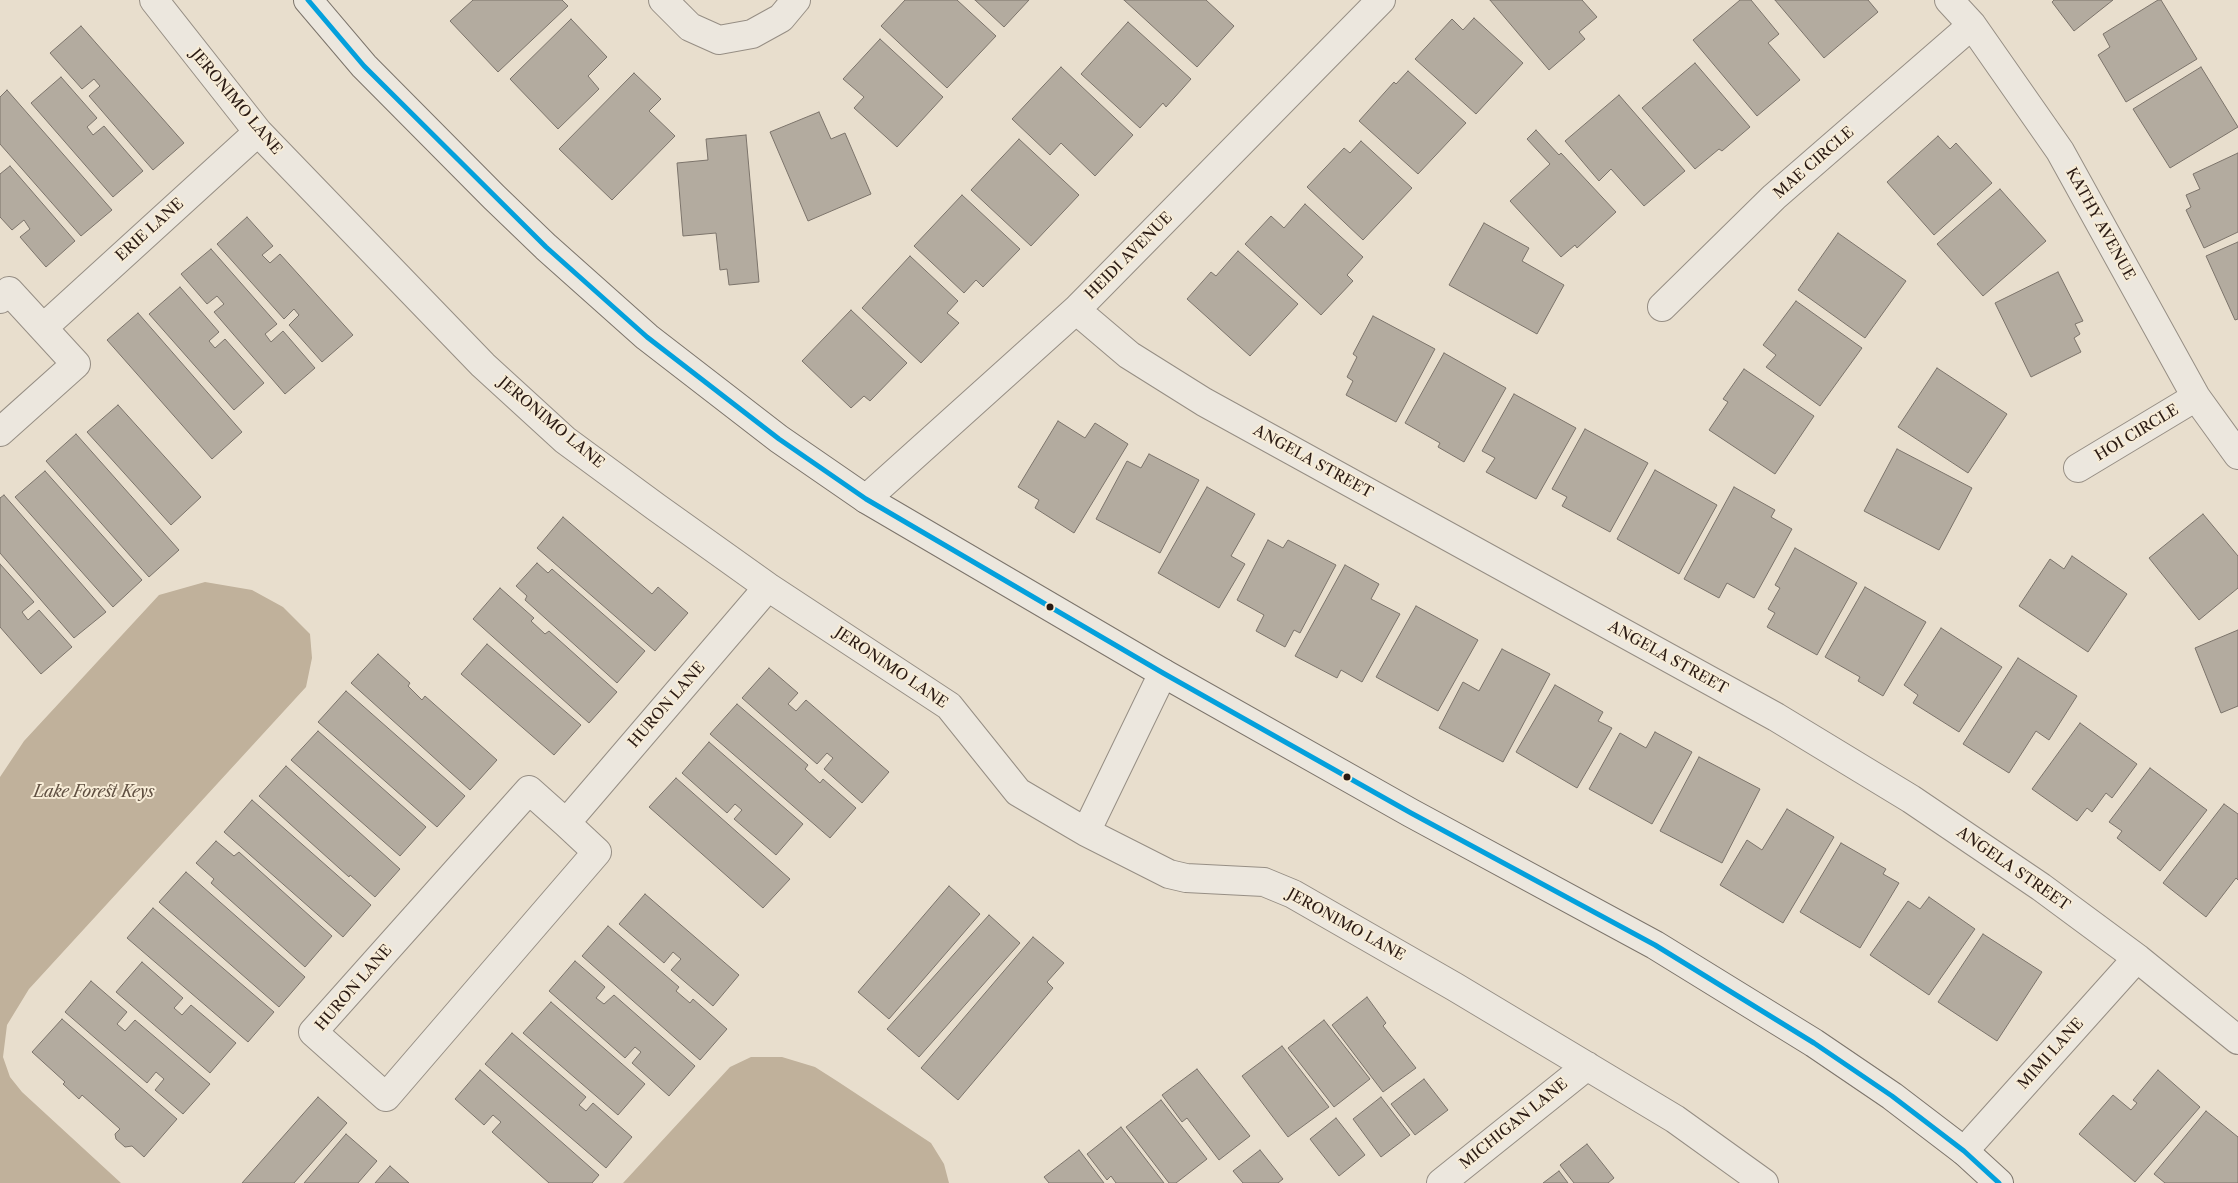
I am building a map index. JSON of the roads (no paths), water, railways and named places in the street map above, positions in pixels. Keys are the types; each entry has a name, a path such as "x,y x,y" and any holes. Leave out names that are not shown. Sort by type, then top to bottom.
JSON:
{"street":[{"name":"JERONIMO LANE","path":"154,0 258,132 483,365 566,440 768,587 949,706 1018,792 1086,832 1169,874 1186,878 1264,882 1294,894 1587,1066 1675,1120 1764,1183"},
{"path":"308,0 364,66 494,197 640,331 779,439 866,500 1163,673 1411,813 1655,945 1814,1043 1892,1096 1964,1151 1999,1183"},
{"path":"663,0 690,27 719,40 752,34 781,18 796,0"},
{"name":"HEIDI AVENUE","path":"866,500 1076,310 1381,0"},
{"name":"KATHY AVENUE","path":"1949,0 1972,25 2060,151 2196,397 2238,456"},
{"name":"MAE CIRCLE","path":"1662,308 1774,196 1972,25"},
{"name":"ERIE LANE","path":"43,328 258,132"},
{"path":"0,299 9,291 76,364 0,432"},
{"name":"ANGELA STREET","path":"1076,310 1128,355 1204,402 1776,717 1903,794 2041,887 2137,958 2238,1040"},
{"name":"HOI CIRCLE","path":"2078,468 2196,397"},
{"name":"HURON LANE","path":"566,823 768,587"},
{"path":"1086,832 1163,673"},
{"name":"HURON LANE","path":"529,790 566,823 598,852 386,1098 313,1032 529,790"},
{"name":"MIMI LANE","path":"1964,1151 2137,958"},
{"name":"MICHIGAN LANE","path":"1441,1183 1587,1066"}],"water":[{"name":"Lake Forest Keys","path":"205,582 252,590 283,607 310,634 312,658 306,687 29,989 7,1025 3,1057 10,1077 22,1092 121,1183 0,1183 0,777 24,741 159,595"},
{"path":"751,1057 782,1057 815,1067 837,1081 931,1143 944,1164 949,1183 623,1183 730,1067"}]}
